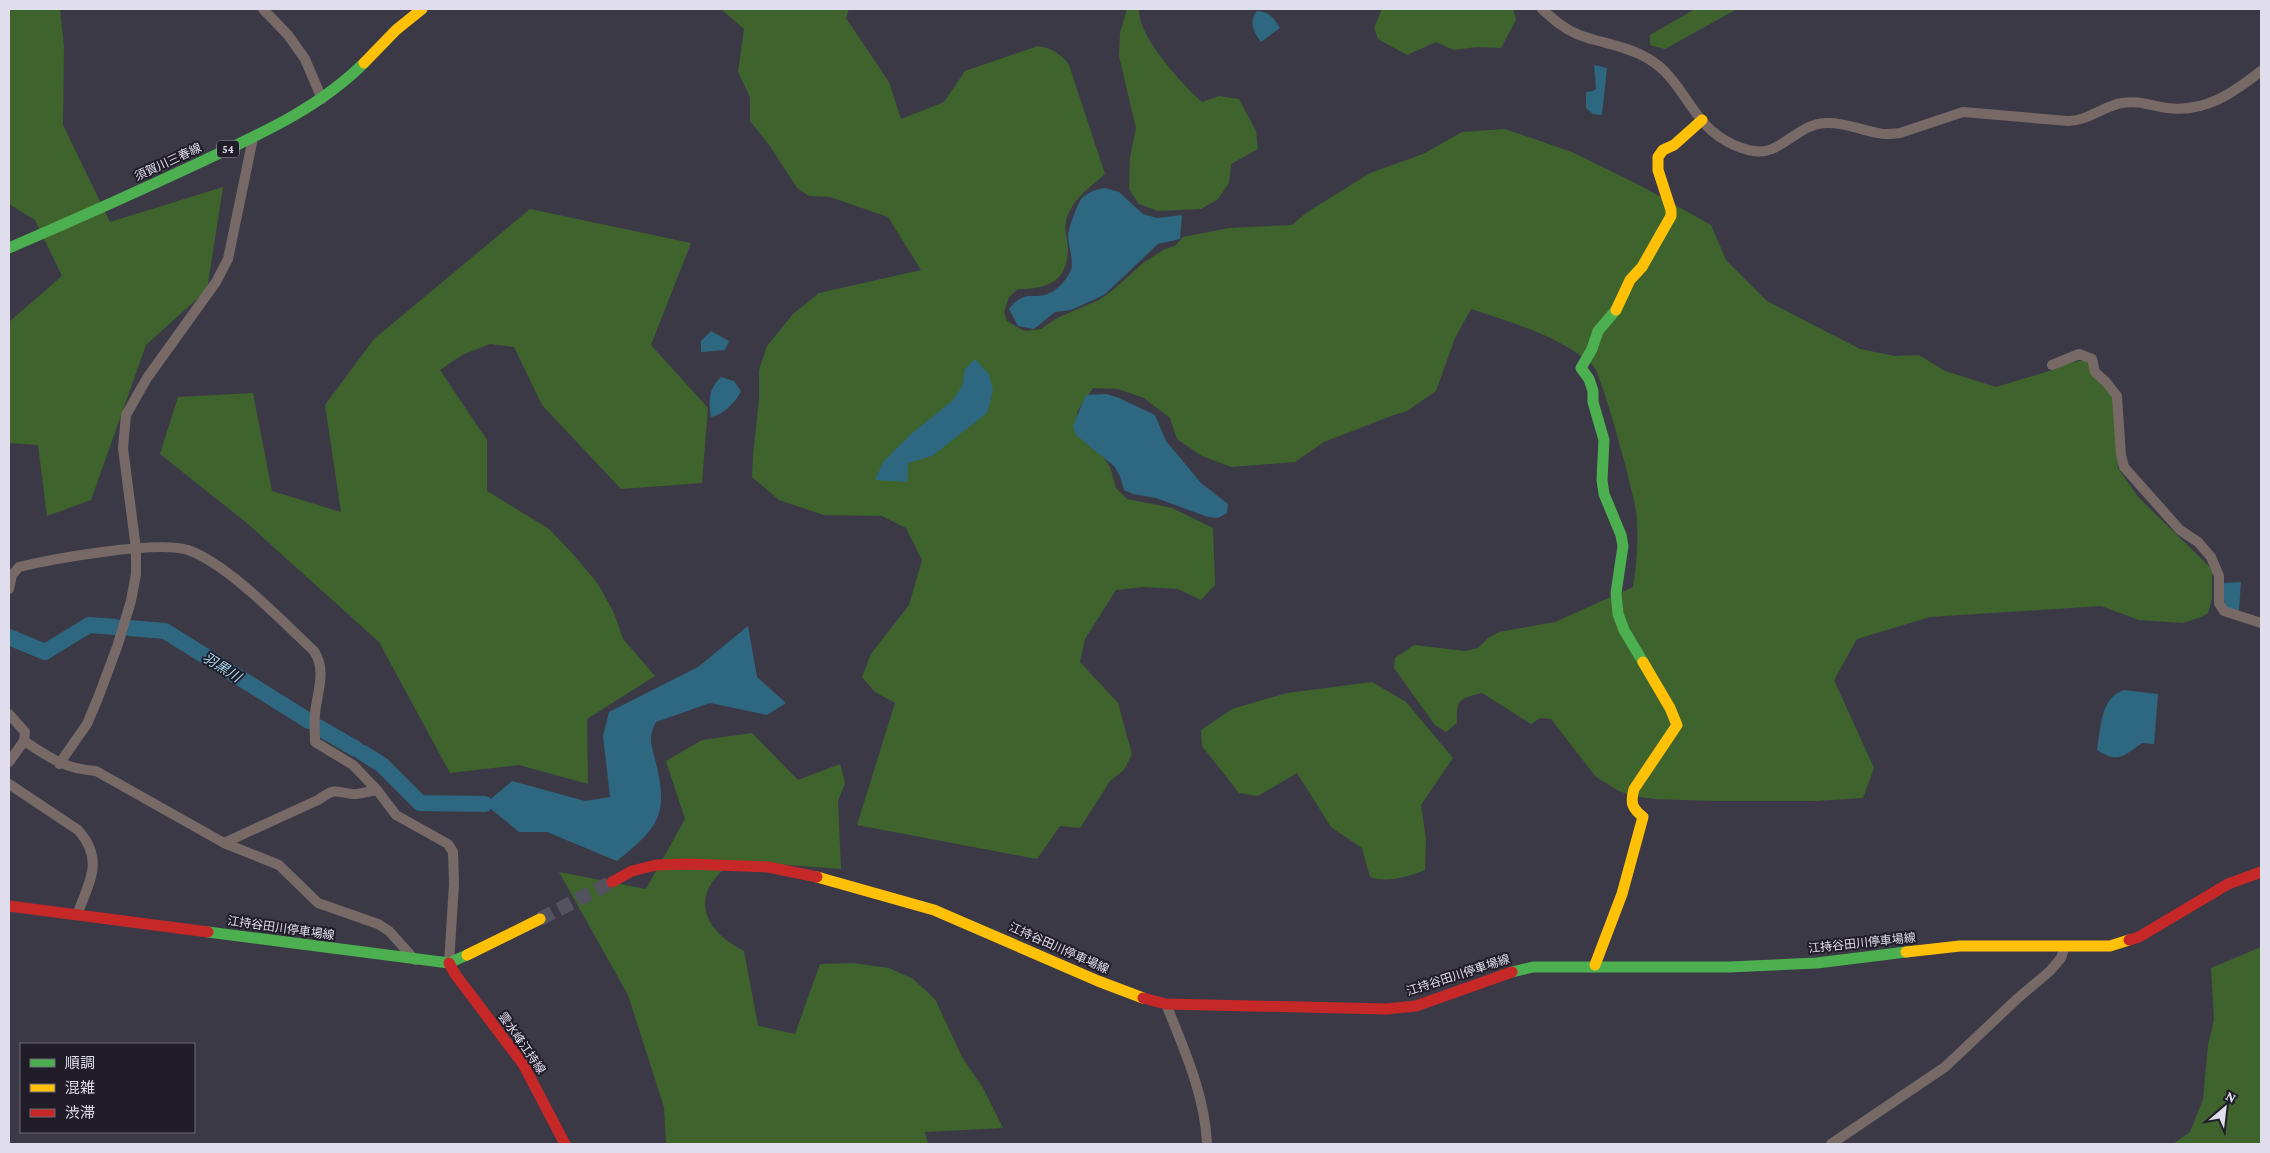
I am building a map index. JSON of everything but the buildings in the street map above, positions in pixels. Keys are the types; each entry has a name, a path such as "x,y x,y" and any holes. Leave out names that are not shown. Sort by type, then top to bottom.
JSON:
{"main road":[{"name":"須賀川三春線","path":"9,248 106,207 253,138 322,99 351,75 422,9"},
{"path":"1595,965 1622,894 1643,817 1632,806 1631,797 1640,777 1677,725 1670,708 1624,630 1618,614 1616,593 1623,546 1621,535 1604,494 1602,480 1604,440 1593,402 1593,391 1589,379 1581,368 1592,349 1594,338 1598,331 1615,312 1630,280 1642,268 1672,216 1658,170 1658,157 1663,150 1674,145 1702,120"},
{"name":"江持谷田川停車場線","path":"612,882 632,872 656,865 687,864 768,867 818,876 934,910 1098,981 1140,997 1166,1004 1386,1009 1416,1006 1518,970 1533,967 1595,965 1739,967 1816,963 1960,946 2110,946 2139,938 2228,884 2261,872"},
{"name":"江持谷田川停車場線","path":"9,906 415,960 449,962 496,942 540,919"},
{"name":"雲水峰江持線","path":"449,962 455,974 524,1064 565,1144"}],"street":[{"path":"263,9 288,35 305,59 322,99"},
{"path":"1542,9 1555,21 1578,34 1633,52 1654,62 1676,83 1702,120 1723,139 1740,147 1760,151 1773,149 1796,133 1817,124 1844,124 1879,134 1891,134 1900,133 1963,112 2068,121 2080,120 2119,104 2132,102 2172,109 2207,106 2240,89 2261,72"},
{"path":"60,764 87,724 117,647 131,601 136,574 136,549 124,448 126,415 147,378 216,282 228,259 253,138"},
{"path":"2052,365 2079,354 2092,359 2095,372 2117,396 2121,456 2124,467 2180,530 2198,542 2211,557 2219,576 2219,603 2224,611 2261,623"},
{"path":"9,590 12,575 18,567 38,562 136,549 173,547 186,550 208,560 268,608 314,652 322,669 315,715 315,742 353,765 396,814 448,844 453,852 454,884 449,962"},
{"path":"9,714 25,732 24,741 9,762"},
{"path":"24,741 60,764 78,770 96,771 224,843 279,864 318,903 366,919 389,931 415,960"},
{"path":"9,784 78,830 92,850 94,865 77,915"},
{"path":"224,843 318,800 329,792 339,790 354,795 376,790"},
{"path":"1831,1144 1945,1067 2018,998 2050,972 2061,958 2065,946"},
{"path":"1166,1004 1191,1066 1206,1123 1207,1144"}],"green space":[{"path":"9,9 60,9 64,47 63,125 110,222 223,187 207,290 146,345 91,500 47,516 38,445 9,443 9,322 62,276 35,220 9,204"},
{"path":"721,9 849,9 846,18 889,82 901,119 944,102 965,71 1038,46 1052,50 1063,58 1069,65 1105,174 1082,194 1072,206 1065,227 1068,247 1067,259 1060,276 1047,285 1029,289 1018,289 1009,297 1004,312 1007,321 1024,331 1041,329 1057,318 1099,300 1143,263 1165,249 1175,246 1183,237 1229,228 1292,225 1306,213 1370,173 1423,154 1462,132 1505,129 1572,152 1641,186 1711,225 1726,260 1767,301 1860,349 1895,356 1919,355 1945,371 1996,387 2056,369 2067,363 2085,360 2096,377 2114,398 2118,468 2138,497 2212,569 2212,599 2208,613 2183,623 2139,620 2101,606 1930,617 1857,639 1834,680 1874,768 1863,798 1816,801 1712,801 1655,799 1633,796 1619,791 1596,777 1551,719 1540,718 1531,724 1482,693 1461,701 1457,709 1457,723 1446,732 1435,725 1394,668 1395,658 1414,645 1465,651 1478,648 1488,638 1499,632 1555,622 1633,587 1636,568 1636,510 1610,409 1597,372 1592,364 1564,345 1534,331 1471,309 1455,338 1436,391 1407,411 1324,442 1295,462 1231,467 1202,456 1177,439 1170,418 1144,398 1118,389 1093,388 1077,412 1080,430 1097,448 1110,467 1116,488 1127,499 1172,508 1213,528 1215,585 1201,600 1178,589 1143,587 1116,590 1085,639 1080,662 1118,703 1132,754 1124,770 1110,781 1080,828 1060,826 1037,859 857,825 895,703 875,692 862,677 871,654 909,605 922,560 906,528 882,516 824,515 779,500 752,477 759,400 759,370 767,346 793,314 819,293 921,270 888,217 830,197 809,196 797,188 770,146 750,121 750,97 738,72 744,29"},
{"path":"1127,9 1139,9 1140,20 1153,46 1173,72 1202,102 1219,96 1239,99 1256,131 1258,149 1231,164 1229,183 1218,199 1201,209 1158,211 1139,204 1129,189 1130,157 1136,128 1119,56 1120,33"},
{"path":"1382,9 1513,9 1516,20 1501,48 1476,47 1454,50 1436,42 1407,55 1378,39 1374,28"},
{"path":"1695,9 1737,9 1665,49 1650,45 1650,35"},
{"path":"530,209 691,243 651,345 708,408 702,483 621,489 542,405 514,347 490,344 462,355 440,370 487,440 487,491 549,529 573,554 598,584 614,613 623,639 655,676 587,719 588,784 519,765 450,773 379,642 248,524 160,454 178,397 253,393 272,491 341,512 325,405 374,339"},
{"path":"1372,682 1406,702 1453,758 1421,805 1426,839 1425,870 1405,877 1390,879 1370,877 1362,848 1331,827 1297,773 1258,796 1239,793 1202,746 1201,730 1232,709 1287,693"},
{"path":"752,733 798,780 840,764 845,783 838,801 841,869 735,861 720,873 711,884 706,897 705,909 709,920 729,942 744,951 758,1026 795,1034 820,964 853,963 889,968 913,979 935,999 962,1057 983,1088 1003,1128 925,1132 928,1144 666,1144 664,1107 628,995 559,872 646,889 685,819 666,761 702,740"},
{"path":"2261,947 2261,1144 2173,1144 2190,1132 2203,1099 2208,1045 2214,1020 2211,968"}],"water":[{"path":"1257,11 1271,16 1280,28 1261,42 1254,31 1252,23"},
{"path":"1594,65 1607,68 1602,115 1593,114 1586,108 1586,92 1596,89"},
{"path":"1105,188 1119,192 1143,214 1157,218 1182,215 1180,239 1158,244 1104,295 1071,310 1055,312 1034,329 1018,326 1009,309 1025,297 1050,293 1066,279 1072,265 1068,232 1076,209 1085,195"},
{"path":"711,331 729,341 725,350 701,352 701,341"},
{"path":"975,359 989,374 993,391 987,413 932,456 908,463 907,482 875,480 883,462 910,435 952,401 962,386 965,369"},
{"path":"721,377 734,381 741,391 729,407 720,414 711,417 710,395"},
{"path":"1106,394 1155,415 1166,441 1201,483 1228,504 1227,513 1218,518 1208,517 1156,498 1133,494 1124,490 1120,476 1114,466 1076,435 1073,426 1086,395"},
{"path":"2241,582 2239,610 2228,610 2224,600 2223,583"},
{"path":"748,626 757,677 786,703 767,715 710,703 656,722 651,740 661,794 657,818 652,828 643,838 617,861 547,832 519,832 485,804 512,781 585,801 610,797 603,736 609,712 698,667"},
{"path":"2124,690 2158,694 2154,744 2142,743 2121,757 2111,757 2097,750 2101,723 2110,700"}],"waterway":[{"name":"羽黒川","path":"9,637 45,652 89,625 116,627"},
{"name":"羽黒川","path":"130,628 165,631 309,721"},
{"name":"羽黒川","path":"318,727 356,749"},
{"name":"羽黒川","path":"363,753 382,765 420,803 485,804"}],"tunnel":[{"path":"540,919 612,882"}],"traffic: fast":[{"path":"9,248 155,183 267,130 328,94 364,63"},
{"path":"1616,310 1598,331 1592,349 1581,368 1589,379 1593,391 1593,402 1604,440 1602,480 1604,494 1621,535 1623,546 1616,593 1618,614 1624,630 1643,662"},
{"path":"208,932 449,963 467,955"},
{"path":"1512,972 1533,967 1729,967 1817,963 1906,952"}],"traffic: slow":[{"path":"364,63 396,30 422,9"},
{"path":"1616,310 1630,280 1642,267 1671,216 1671,210 1658,170 1658,157 1663,150 1674,145 1702,120"},
{"path":"1595,965 1622,894 1643,817 1636,811 1633,805 1634,789 1677,725 1670,708 1643,662"},
{"path":"817,877 934,910 1098,981 1143,998"},
{"path":"467,955 540,919"},
{"path":"1906,952 1960,946 2110,946 2129,940"}],"traffic: jam":[{"path":"612,882 632,871 656,865 687,864 768,867 817,877"},
{"path":"2129,940 2139,937 2228,884 2261,872"},
{"path":"9,906 208,932"},
{"path":"449,963 455,974 523,1064 565,1144"},
{"path":"1143,998 1166,1004 1386,1009 1416,1006 1512,972"}]}
